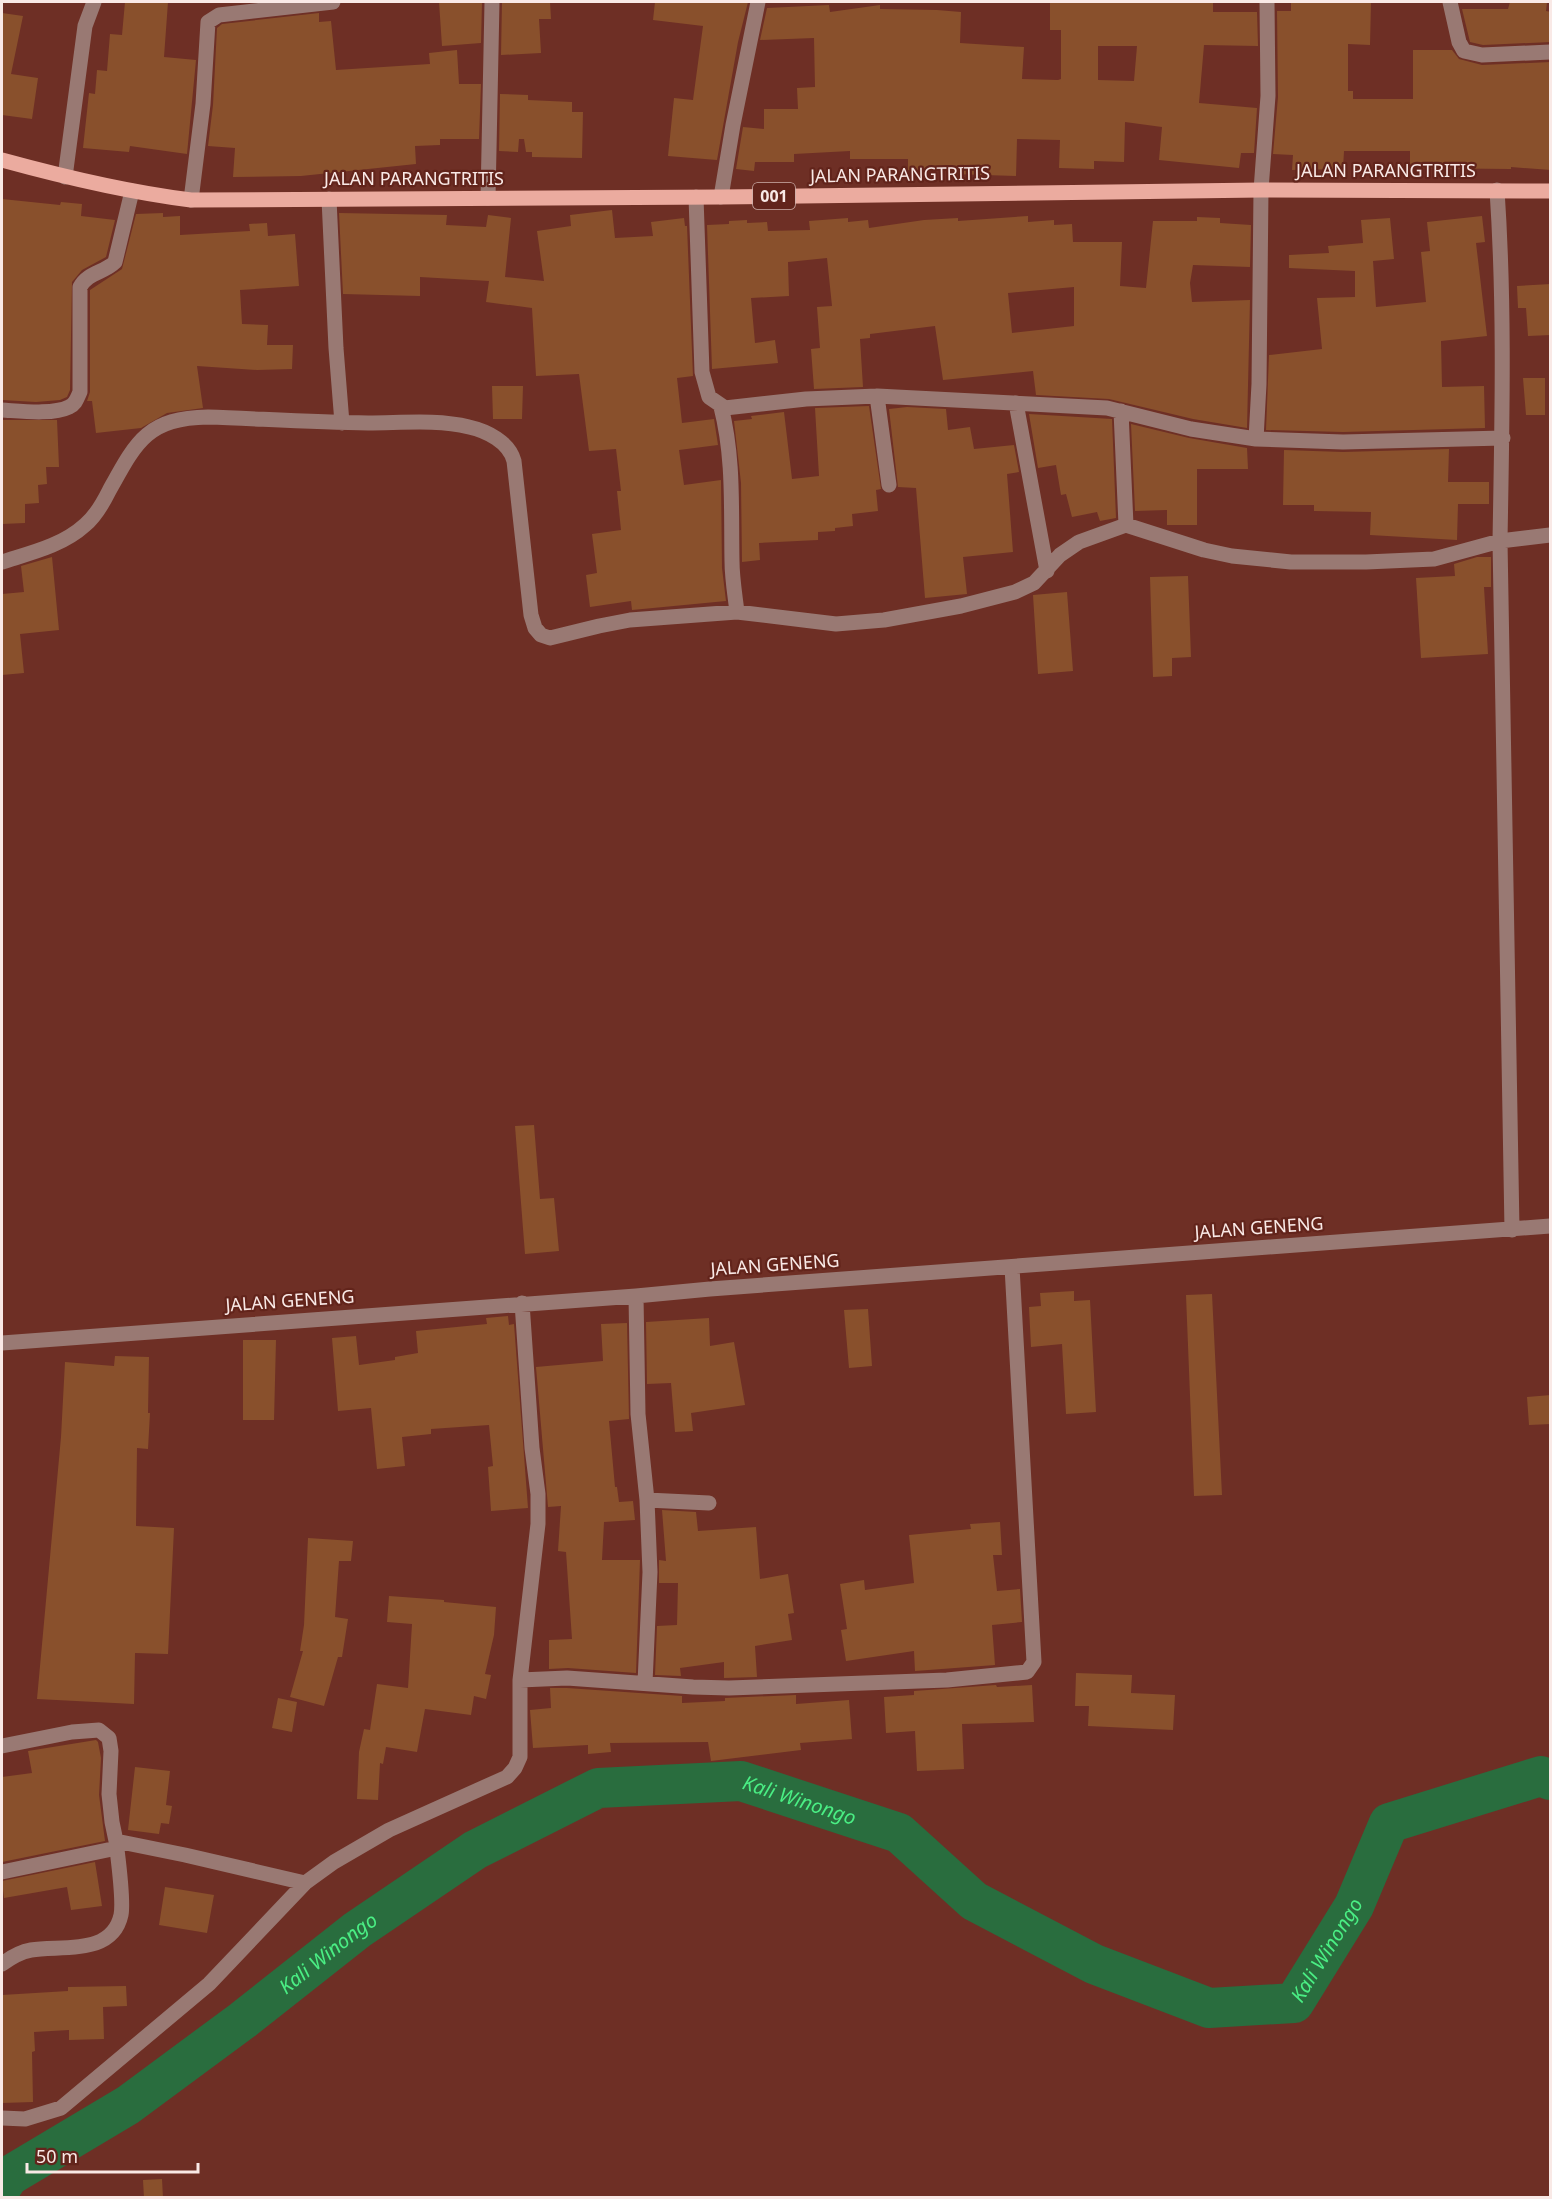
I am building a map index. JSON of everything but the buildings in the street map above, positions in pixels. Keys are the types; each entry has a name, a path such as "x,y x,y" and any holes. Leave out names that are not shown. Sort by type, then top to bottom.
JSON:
{"main road":[{"name":"JALAN PARANGTRITIS","path":"2,160 65,177 191,200 721,197 1261,190 1551,191"}],"street":[{"path":"65,177 85,26 94,2"},
{"path":"191,200 203,104 208,22 219,15 333,2"},
{"path":"488,198 492,2"},
{"path":"721,197 758,2"},
{"path":"1256,439 1260,384 1261,190 1268,96 1268,2"},
{"path":"1450,2 1459,42 1464,51 1482,55 1551,52"},
{"path":"1497,190 1502,269 1503,438 1500,541 1512,1230"},
{"path":"2,410 56,410 70,407 76,401 80,392 80,287 88,276 116,262 132,191"},
{"path":"696,197 702,372 709,397 721,407 728,434 732,564 737,612"},
{"path":"329,199 342,423"},
{"path":"721,407 735,408 806,399 877,396 1064,405 1121,411 1191,429 1256,439 1343,442 1503,438"},
{"path":"877,396 889,485"},
{"path":"1016,404 1047,571"},
{"path":"1121,411 1126,525"},
{"path":"2,562 51,546 87,525 138,443 151,430 192,417 342,423 453,424 485,432 504,444 512,453 531,615 535,628 541,635 550,638 630,620 737,612 836,624 884,620 961,606 1015,592 1034,584 1060,555 1079,542 1126,525 1204,550 1232,556 1291,562 1434,559 1500,541 1551,535"},
{"name":"JALAN GENENG","path":"2,1343 1551,1226"},
{"path":"520,1680 567,1678 693,1688 748,1688 947,1680 1027,1672 1034,1662 1012,1267"},
{"path":"636,1296 638,1414 647,1500 650,1572 645,1683"},
{"path":"2,2118 25,2119 61,2108 209,1984 305,1883 334,1862 389,1830 507,1777 516,1768 520,1757 520,1680 538,1524 538,1494 532,1448 522,1303"},
{"path":"647,1500 709,1503"},
{"path":"2,1746 87,1730 99,1730 109,1738 111,1750 109,1794 116,1845 121,1913 117,1926 106,1939 92,1945 29,1950 2,1964"},
{"path":"2,1872 116,1845 218,1862 305,1883"}],"waterway":[{"name":"Kali Winongo","path":"2,2186 9,2176 128,2105 243,2020 357,1930 475,1850 598,1788 741,1781 899,1833 974,1901 1094,1964 1209,2008 1294,2003 1354,1906 1389,1823 1541,1776 1550,1780"}]}
